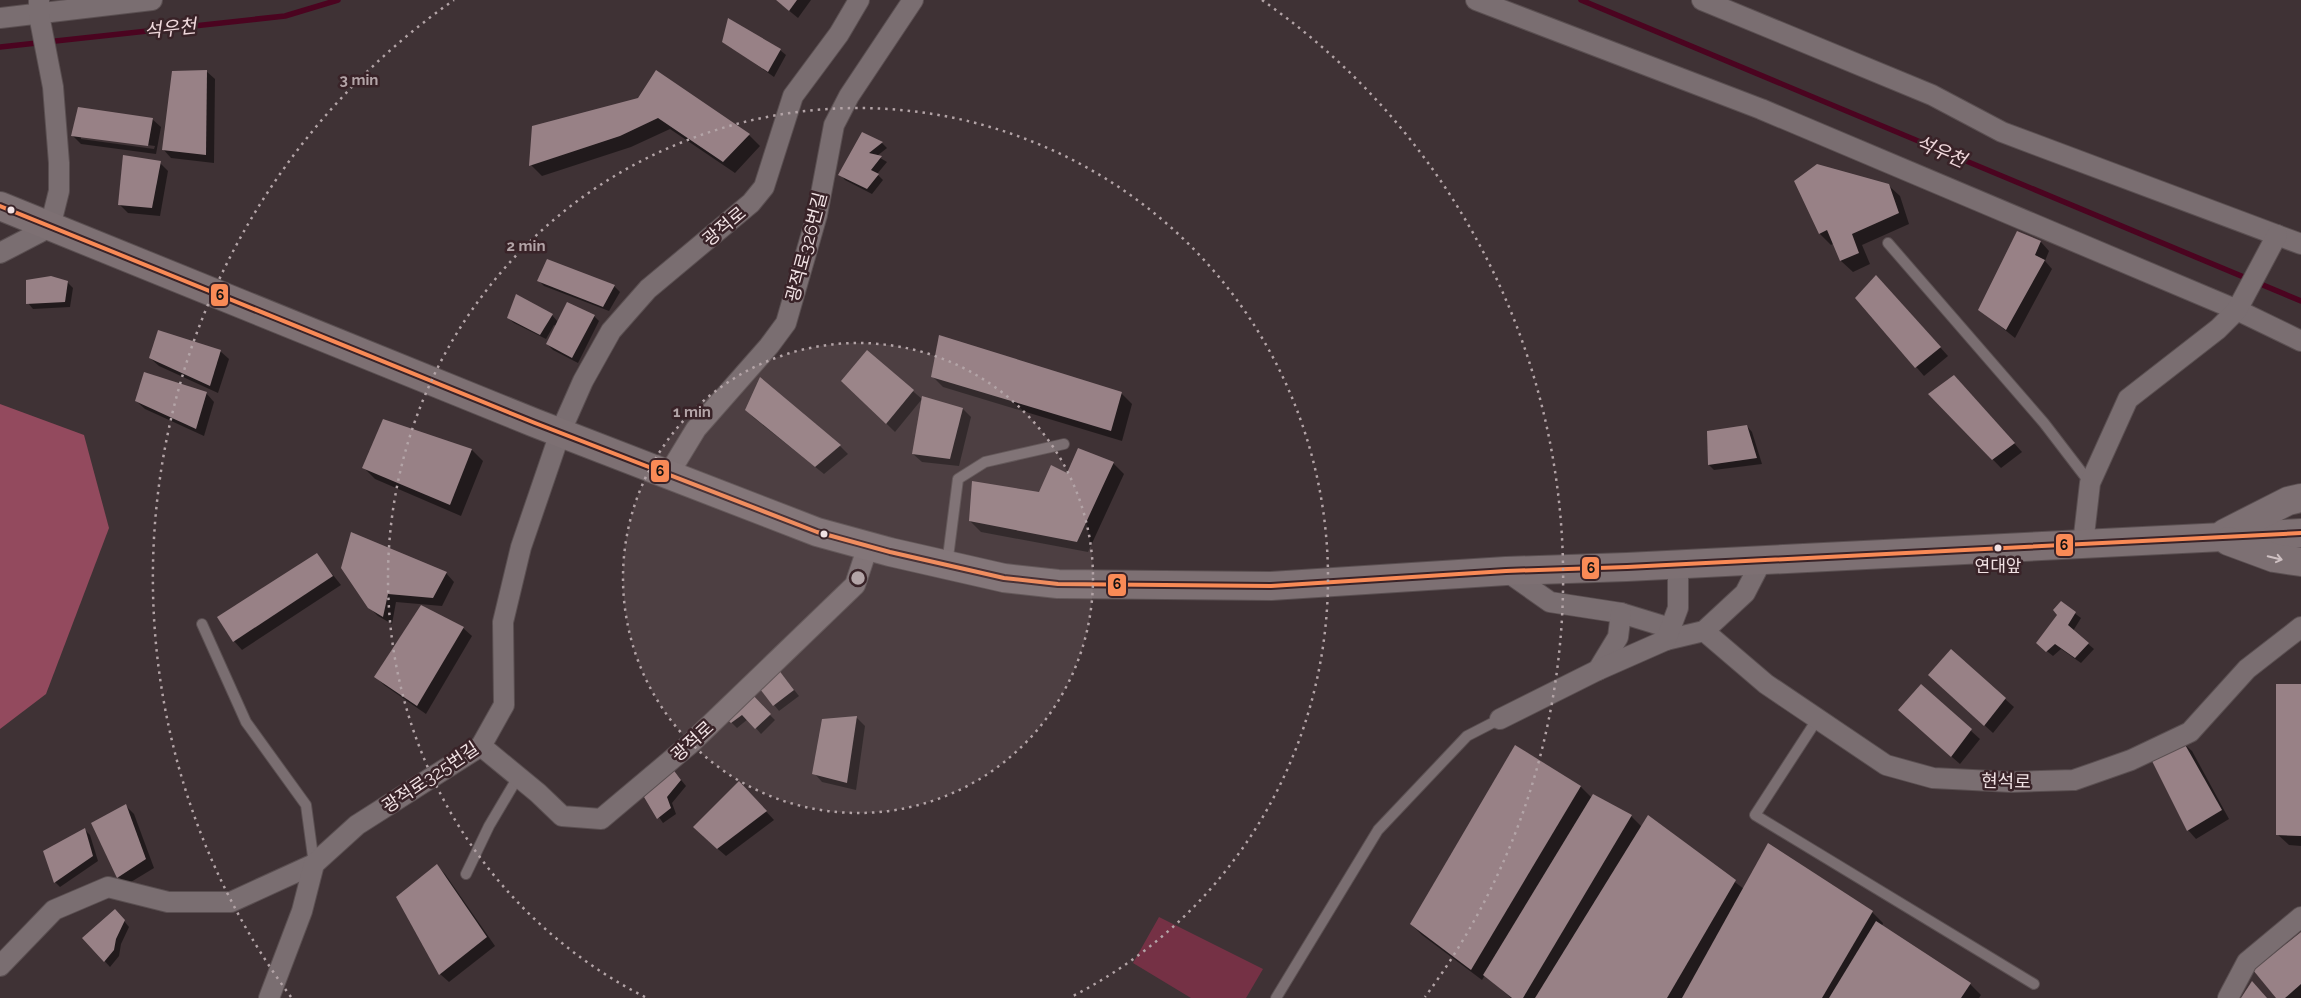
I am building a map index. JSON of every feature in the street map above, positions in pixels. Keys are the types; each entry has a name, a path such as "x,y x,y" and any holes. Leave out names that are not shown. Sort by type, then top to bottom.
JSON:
{"main road":[{"path":"0,206 565,435 817,532 947,566 1004,578 1077,584 1270,586 1506,571 2301,533"},
{"path":"2217,537 2288,501 2301,498"},
{"path":"2217,537 2274,558 2301,562"}],"street":[{"path":"0,18 39,4 152,0"},
{"name":"광적로","path":"565,435 583,381 611,331 648,289 751,203 764,186 793,96 839,34 860,0"},
{"name":"광적로326번길","path":"662,473 696,429 769,346 786,323 816,215 834,125 849,96 913,0"},
{"path":"1476,0 1761,109 2237,310 2301,341"},
{"path":"1702,0 1932,95 2002,132 2301,244"},
{"path":"0,253 50,227 59,191 53,87 39,4"},
{"path":"2083,544 2090,483 2128,399 2218,328 2237,310 2277,235"},
{"name":"광적로325번길","path":"0,966 54,910 108,887 168,902 231,902 314,864 357,826 481,746 504,705 503,622 521,547 565,435"},
{"name":"광적로","path":"481,746 562,816 601,819 690,744 856,585 868,546"},
{"path":"1500,719 1668,634 1704,631 1745,593 1762,560"},
{"path":"1668,634 1678,608 1678,564"},
{"path":"1506,571 1550,602 1621,613 1668,634"},
{"path":"1598,670 1618,637 1621,613"},
{"name":"현석로","path":"1704,631 1766,684 1886,765 1933,778 2012,782 2074,780 2131,760 2190,732 2247,668 2301,627"},
{"path":"269,998 302,911 314,864"},
{"path":"2228,998 2248,962 2301,917"}],"lane":[{"path":"1888,243 2044,423 2090,483"},
{"path":"947,566 958,479 985,462 1064,444"},
{"path":"202,624 246,722 306,805 314,864"},
{"path":"1818,718 1756,815 2034,984"},
{"path":"1276,998 1378,830 1467,736 1500,719"},
{"path":"466,874 489,826 518,777"}],"shaded area":[{"path":"0,404 84,435 109,528 46,694 0,729"},
{"path":"1159,917 1263,969 1246,998 1191,998 1133,963"}],"building":[{"path":"776,0 797,0 789,11"},
{"path":"728,18 781,49 768,72 722,42"},
{"path":"207,70 206,155 162,150 172,71"},
{"path":"656,70 750,134 723,162 658,118 620,136 529,166 532,126 638,98"},
{"path":"78,107 153,118 148,146 71,136"},
{"path":"862,132 883,142 869,153 882,156 871,170 879,174 867,189 838,175"},
{"path":"123,155 161,161 152,208 118,205"},
{"path":"1817,164 1889,184 1899,213 1852,234 1859,253 1840,261 1827,230 1819,234 1794,181"},
{"path":"2017,231 2041,241 2035,255 2045,260 2006,330 1978,310"},
{"path":"547,259 615,285 603,307 537,281"},
{"path":"1876,275 1941,347 1915,368 1855,298"},
{"path":"51,276 68,281 65,302 26,304 26,280"},
{"path":"516,294 553,314 540,335 507,318"},
{"path":"567,302 595,315 572,358 546,344"},
{"path":"158,330 221,350 210,386 149,358"},
{"path":"939,335 1122,392 1111,431 931,377"},
{"path":"867,350 914,390 886,424 841,381"},
{"path":"144,372 207,392 196,429 135,401"},
{"path":"1954,375 2015,443 1992,460 1928,394"},
{"path":"760,377 841,445 815,467 745,410"},
{"path":"922,396 963,408 950,459 912,454"},
{"path":"383,419 472,449 450,505 362,468"},
{"path":"1747,425 1757,458 1708,465 1707,431"},
{"path":"1078,448 1114,462 1077,542 969,521 972,481 1039,492 1051,465 1067,473"},
{"path":"351,532 447,572 433,598 388,594 383,617 368,608 341,568"},
{"path":"317,553 333,576 233,642 217,617"},
{"path":"2061,601 2076,612 2068,625 2089,643 2075,658 2055,644 2046,652 2036,643 2057,615 2053,610"},
{"path":"421,605 464,627 417,706 374,677"},
{"path":"1951,649 2006,698 1984,726 1928,675"},
{"path":"778,669 794,690 773,706 757,685"},
{"path":"1921,684 1972,729 1951,757 1898,710"},
{"path":"2276,684 2301,684 2301,836 2276,835"},
{"path":"751,693 771,714 755,729 742,715 731,723 723,716"},
{"path":"857,716 847,783 812,774 822,719"},
{"path":"2183,741 2222,810 2187,831 2152,761"},
{"path":"1515,745 1581,786 1471,970 1410,924"},
{"path":"672,768 681,780 667,797 671,808 657,819 644,797"},
{"path":"739,781 767,811 717,849 693,827"},
{"path":"1593,794 1632,815 1523,998 1512,998 1483,975"},
{"path":"126,804 146,859 117,878 91,823"},
{"path":"1648,815 1736,880 1667,998 1535,998"},
{"path":"85,828 93,856 54,883 43,851"},
{"path":"1768,843 1873,911 1822,998 1682,998"},
{"path":"437,864 487,937 439,975 396,897"},
{"path":"115,909 125,920 116,939 114,950 104,962 82,938"},
{"path":"1876,921 1971,983 1961,998 1829,998"},
{"path":"2301,932 2301,984 2285,998 2276,998 2253,970"},
{"path":"2252,981 2267,998 2241,998"}],"waterway":[{"name":"석우천","path":"0,47 285,16 338,0"},
{"name":"석우천","path":"1581,0 2301,301"}],"transit line":[{"name":"6","path":"0,206 535,423 817,532 890,552 1004,578 1058,584 1271,586 1506,571 1627,567 2301,533"}],"place":[{"name":"연대앞","path":"1998,548"}]}
